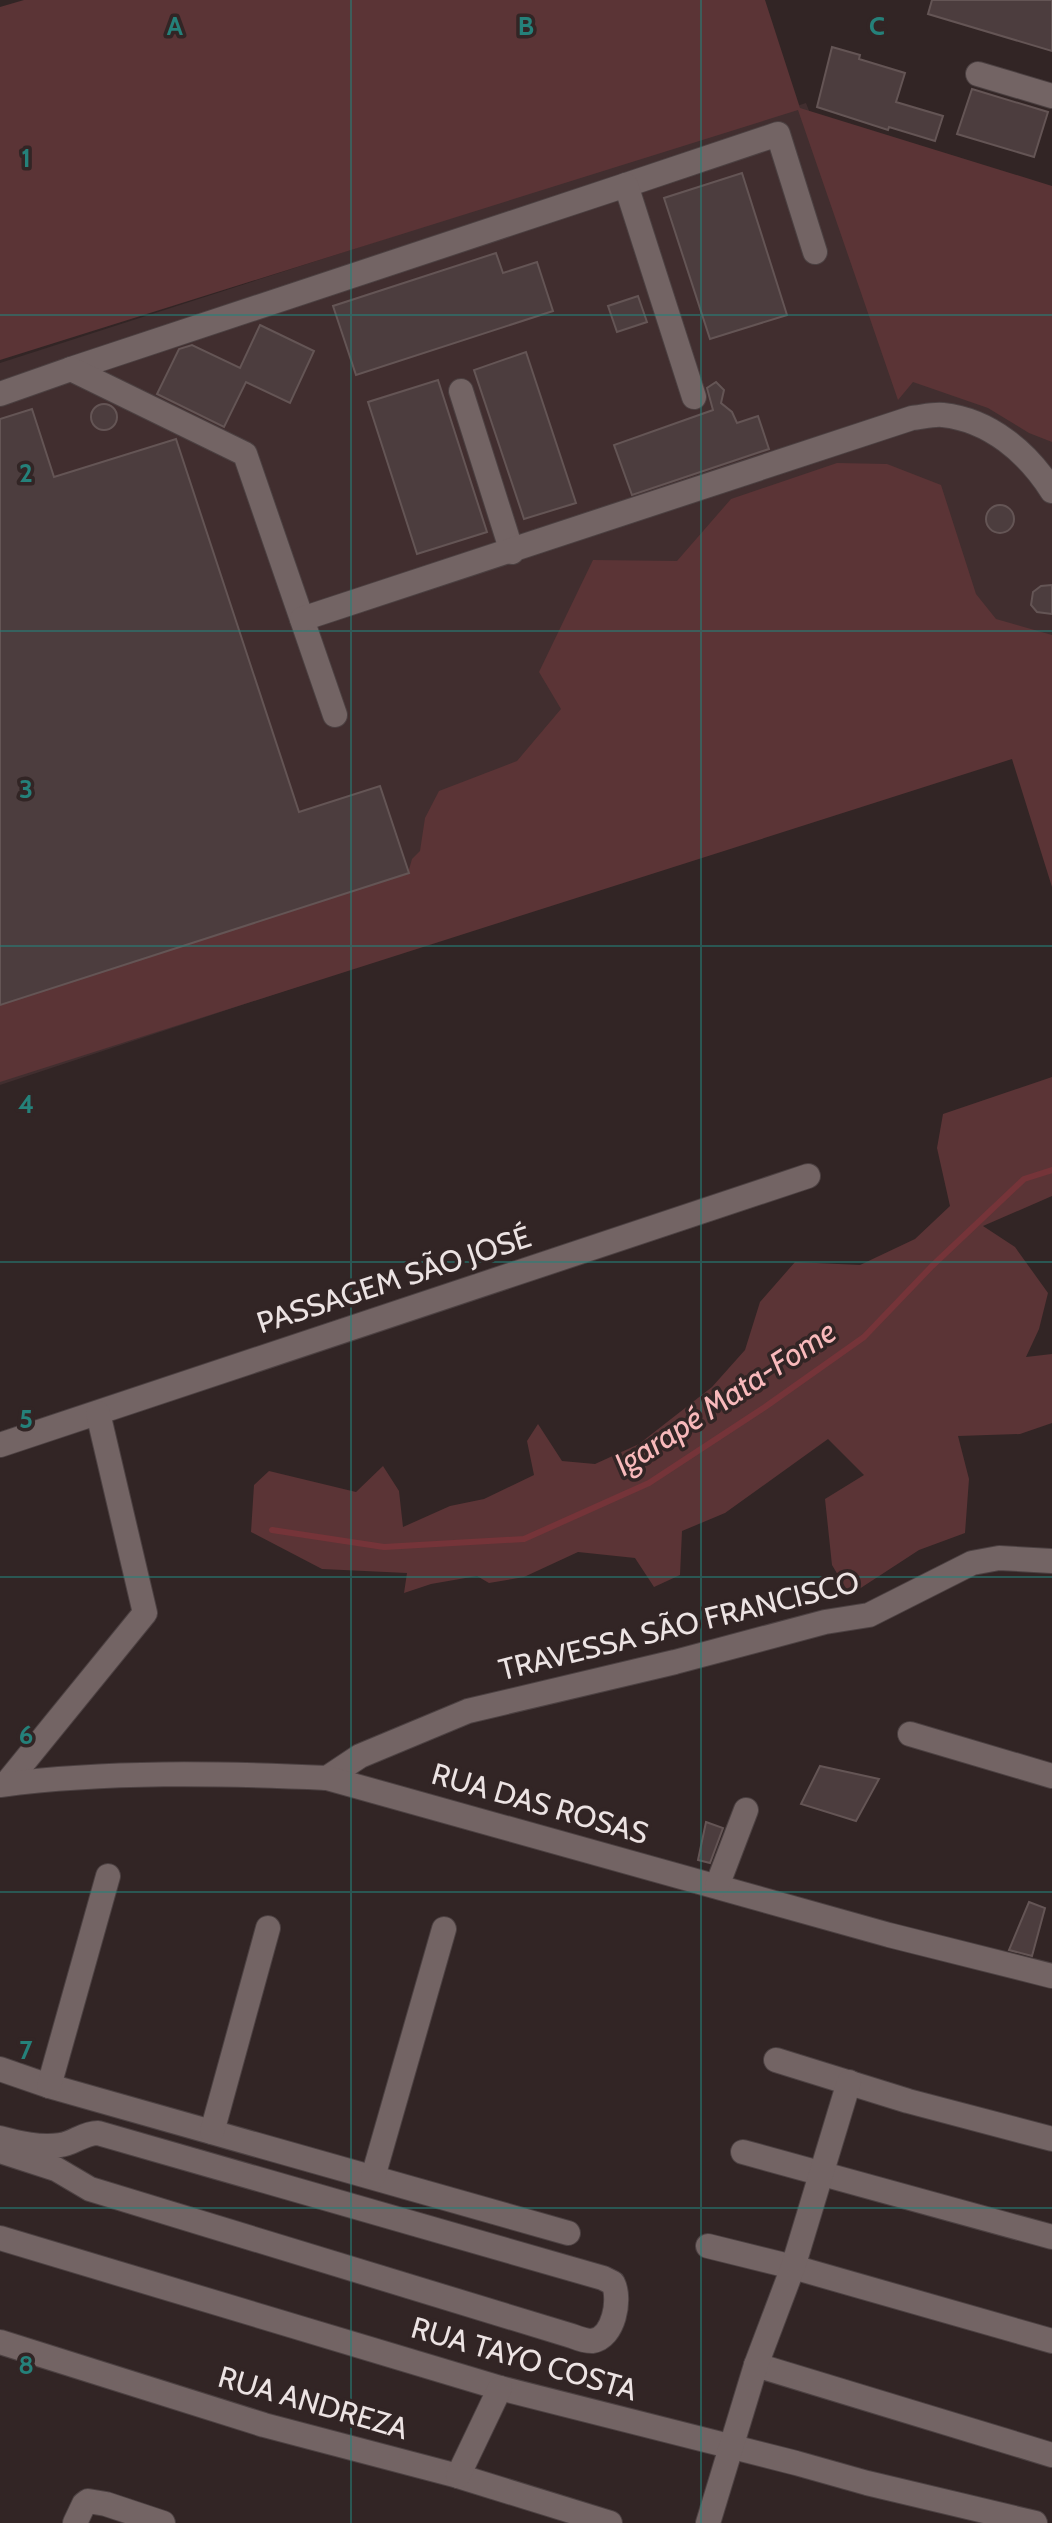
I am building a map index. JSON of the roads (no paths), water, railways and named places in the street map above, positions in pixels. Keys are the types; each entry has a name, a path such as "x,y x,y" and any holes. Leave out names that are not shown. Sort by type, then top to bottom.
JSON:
{"street":[{"path":"978,74 1052,96"},
{"path":"0,394 778,134 815,252"},
{"path":"626,185 694,397"},
{"path":"71,369 245,454 335,715"},
{"path":"461,391 512,552"},
{"path":"302,619 912,418 942,415 993,432 1028,459 1052,491"},
{"name":"PASSAGEM SÃO JOSÉ","path":"0,1445 808,1176"},
{"path":"3,1785 145,1613 98,1413"},
{"name":"TRAVESSA SÃO FRANCISCO","path":"327,1778 374,1749 468,1711 675,1662 825,1622 869,1615 972,1563 999,1558 1052,1561"},
{"path":"910,1734 1052,1776"},
{"name":"RUA DAS ROSAS","path":"3,1785 135,1775 327,1778 889,1935 1052,1976"},
{"path":"717,1886 746,1810"},
{"path":"49,2086 108,1876"},
{"path":"212,2132 268,1928"},
{"path":"373,2177 444,1929"},
{"path":"776,2060 908,2101 1052,2139"},
{"path":"0,2069 49,2086 568,2233"},
{"path":"708,2523 756,2365 793,2267 849,2082"},
{"path":"0,2138 60,2157 80,2185 90,2189 582,2339 591,2341 608,2330 617,2302 613,2283 603,2278 129,2142 89,2133 60,2157 0,2151"},
{"path":"743,2152 1052,2237"},
{"name":"RUA TAYO COSTA","path":"0,2238 500,2388 1035,2523"},
{"path":"708,2246 1052,2341"},
{"name":"RUA ANDREZA","path":"0,2342 264,2425 458,2476 610,2523"},
{"path":"756,2365 1052,2455"},
{"path":"458,2476 500,2388"},
{"path":"76,2521 84,2504 95,2501 163,2523"}],"waterway":[{"name":"Igarapé Mata-Fome","path":"272,1530 384,1547 524,1539 649,1483 864,1337 932,1266 1024,1179 1052,1170"}]}
